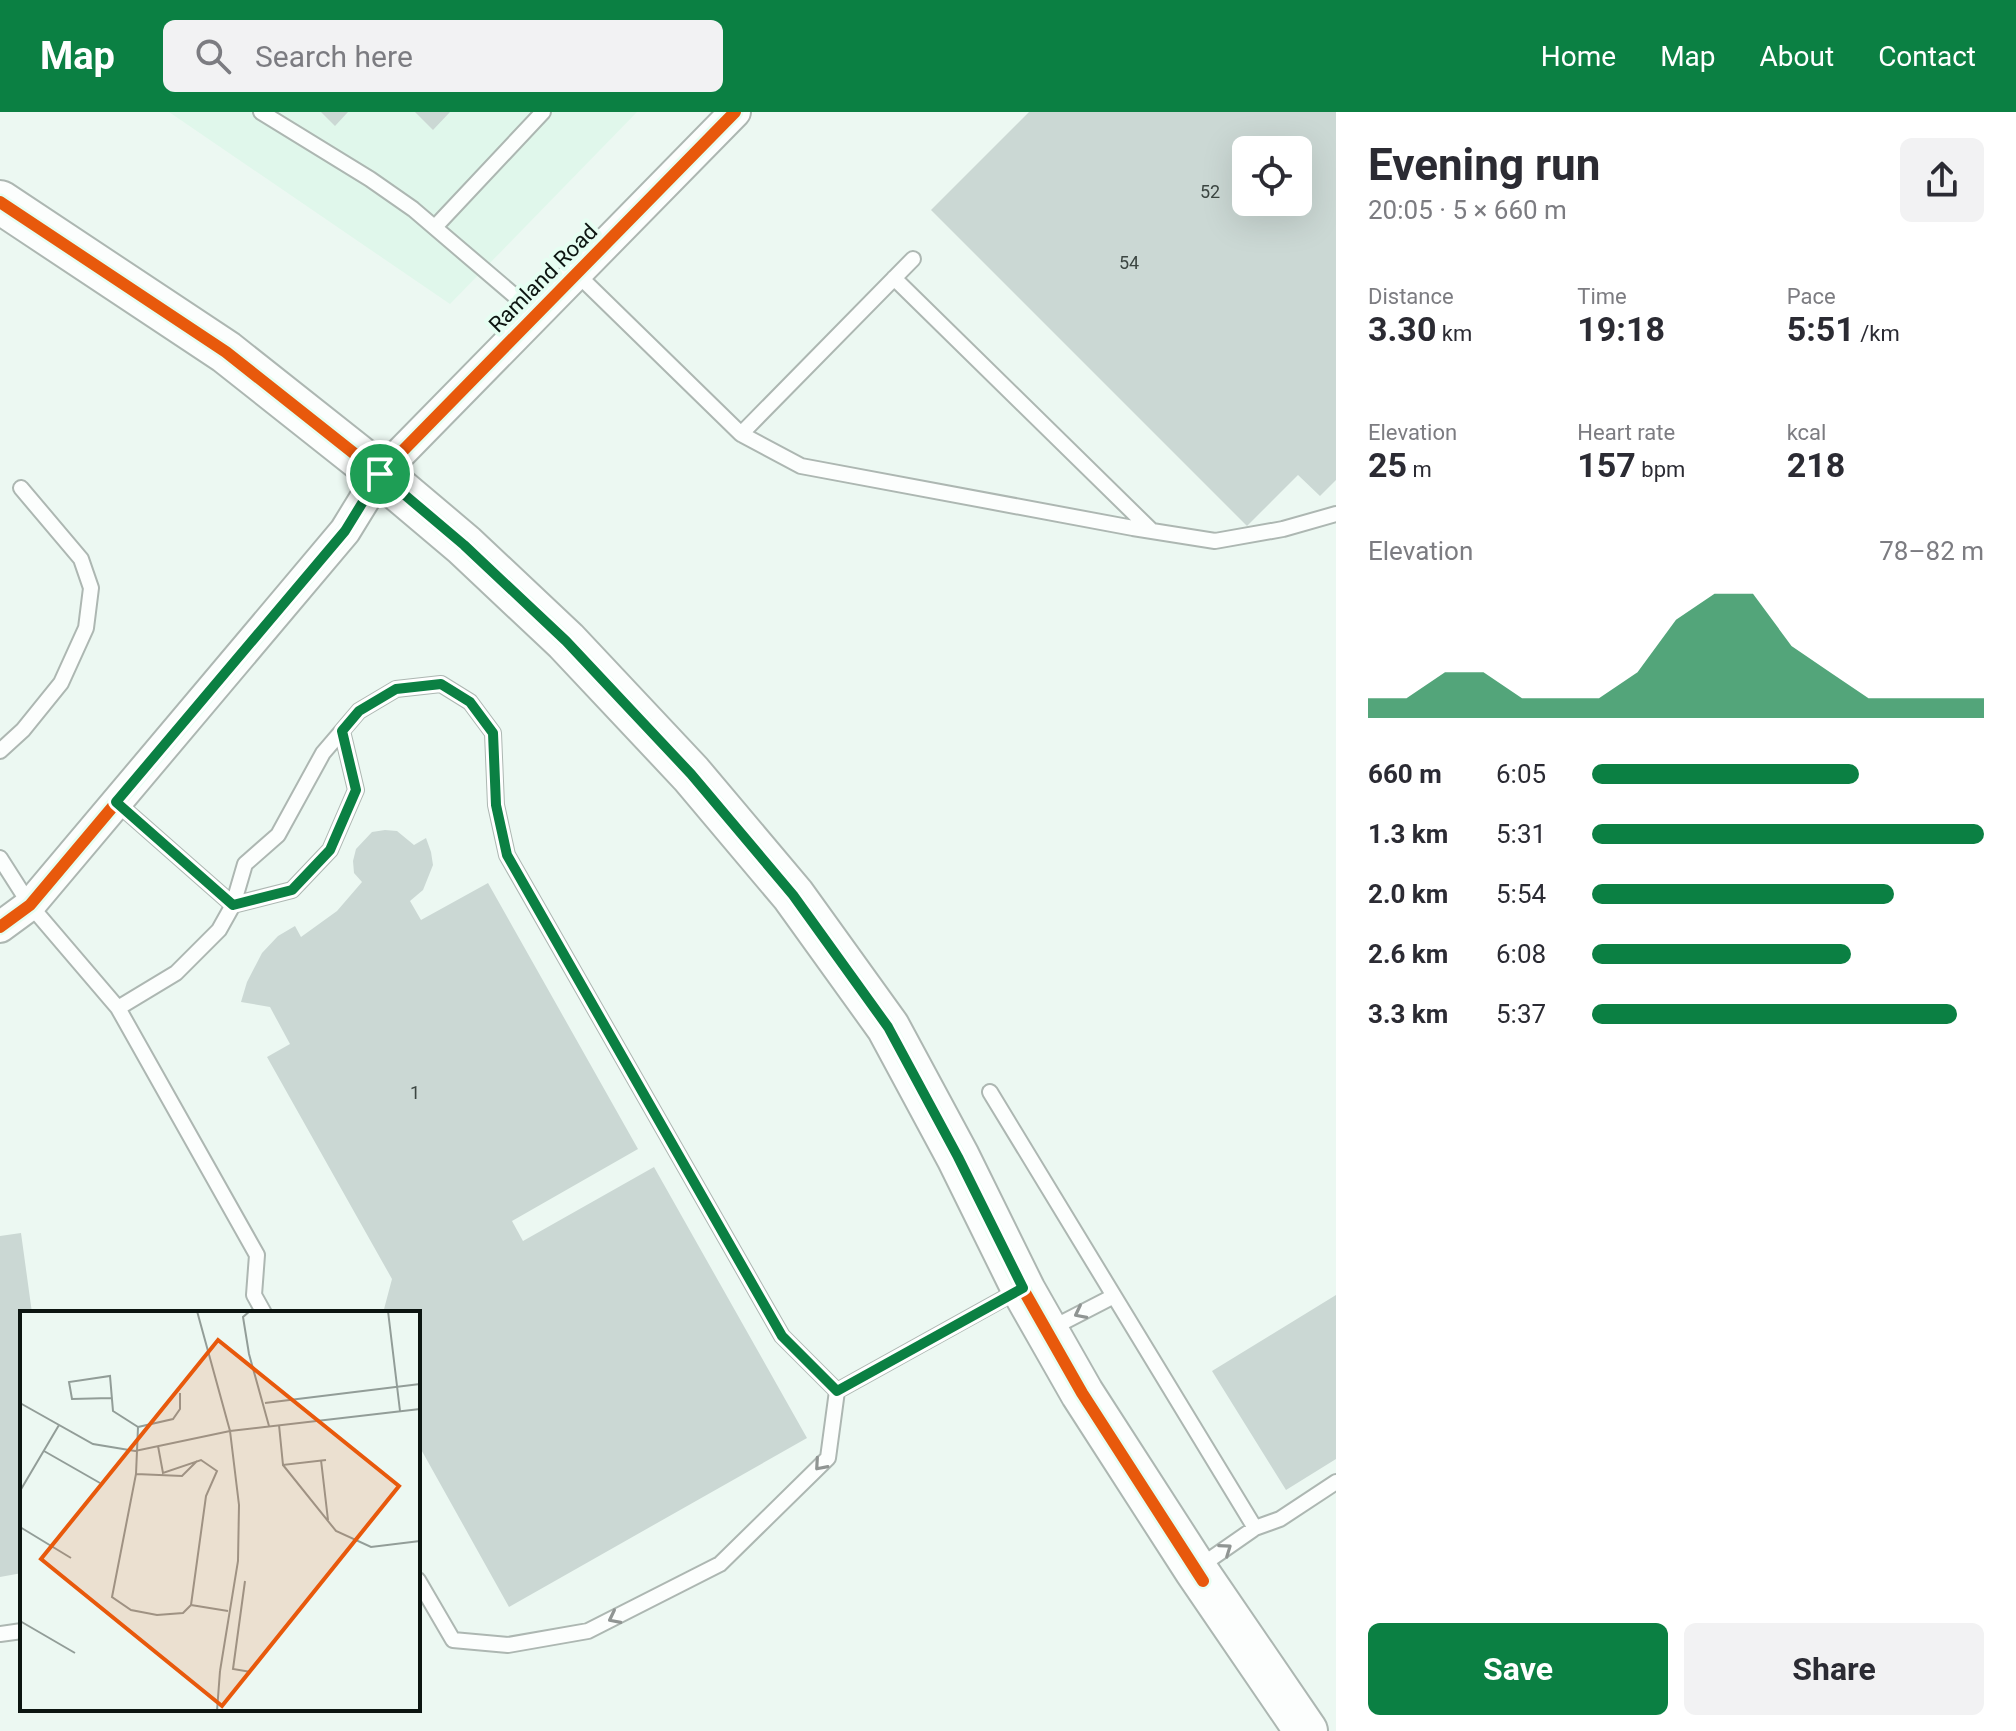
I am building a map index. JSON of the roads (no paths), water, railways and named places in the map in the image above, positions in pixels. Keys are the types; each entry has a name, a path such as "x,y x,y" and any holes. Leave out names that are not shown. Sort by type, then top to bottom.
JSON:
{"street":[{"name":"Ramland Road","path":"0,927 30,905 345,531 380,474 735,112"},
{"path":"0,202 226,352 380,474 464,545 566,641 691,774 793,895 888,1027 958,1157 1023,1288 1082,1393 1306,1731"}],"lane":[{"path":"261,112 413,209 536,314"},
{"path":"435,227 543,112"},
{"path":"741,434 913,259"},
{"path":"576,273 741,434 801,466 1215,541 1283,529 1336,514"},
{"path":"894,278 1151,530"},
{"path":"0,751 23,730 61,683 86,628 91,588 81,559 21,488"},
{"path":"118,1008 176,973 219,930 233,905 245,864 278,835 323,753 359,711 396,689 441,684 470,702 493,733 496,805 507,855 782,1336 837,1391"},
{"path":"233,905 292,890 330,850 356,790 342,731"},
{"path":"116,802 233,905"},
{"path":"0,858 30,905 118,1008 257,1255 254,1295 263,1311"},
{"path":"990,1092 1255,1528"},
{"path":"837,1391 1023,1288"},
{"path":"1046,1331 1114,1296"},
{"path":"420,1583 453,1640 508,1645 588,1631 720,1564 828,1458 837,1391"},
{"path":"1200,1575 1255,1528 1280,1519 1336,1482"},
{"path":"0,1634 20,1631"}]}
